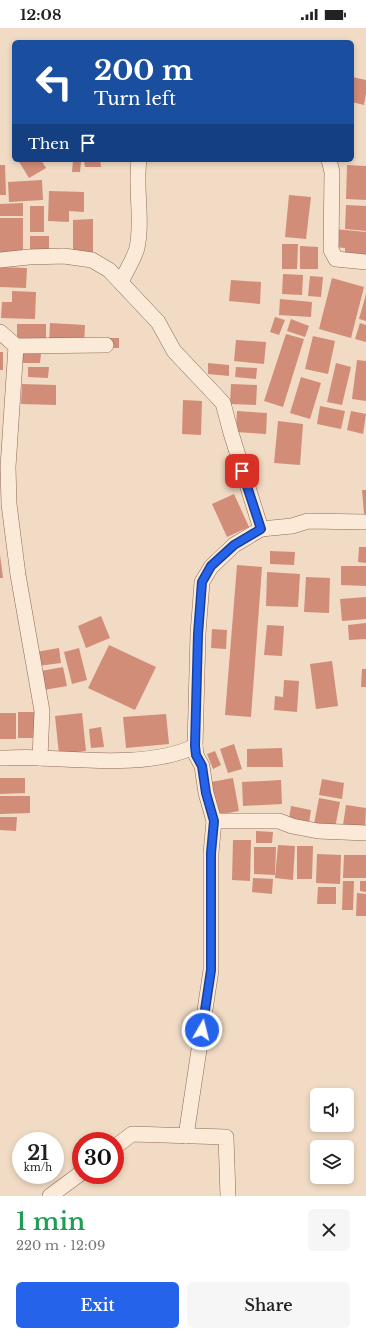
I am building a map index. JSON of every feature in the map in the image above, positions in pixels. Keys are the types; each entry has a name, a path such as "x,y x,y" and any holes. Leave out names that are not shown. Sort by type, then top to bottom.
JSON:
{"street":[{"path":"121,282 136,249 139,221 137,173 139,162"},
{"path":"330,162 332,172 331,250 336,259 366,262"},
{"path":"0,260 64,256 92,260 110,270 158,322 174,351 223,403 261,529"},
{"path":"0,332 16,346 106,345"},
{"path":"16,346 8,467 9,504 18,575 42,711 40,758"},
{"path":"186,1136 211,970 211,853 214,821 206,793 202,766 196,755 195,746 198,634 202,582 211,566 234,545 261,529 292,526 308,521 366,522"},
{"path":"0,758 40,758 91,762 154,758 187,750 195,746"},
{"path":"214,821 279,820 292,826 318,831 366,833"},
{"path":"124,1140 132,1134 226,1137 228,1196"},
{"path":"50,1196 72,1180"}],"building":[{"path":"354,77 366,80 364,105 354,102"},
{"path":"19,162 42,162 46,168 29,178"},
{"path":"73,162 81,162 80,172 72,172"},
{"path":"84,162 100,162 101,167 85,167"},
{"path":"0,165 5,165 6,195 0,195"},
{"path":"347,165 366,166 366,200 346,199"},
{"path":"42,180 43,200 9,202 8,182"},
{"path":"49,191 84,192 84,212 69,211 69,222 48,221"},
{"path":"289,195 311,197 306,239 285,237"},
{"path":"23,203 23,216 0,216 0,204"},
{"path":"346,205 366,206 366,231 345,229"},
{"path":"30,206 44,206 44,232 30,232"},
{"path":"0,218 23,218 23,256 0,256"},
{"path":"93,219 93,253 73,253 73,220"},
{"path":"335,229 366,232 366,258 345,256 345,248 333,247"},
{"path":"30,236 49,236 49,252 30,251"},
{"path":"282,244 298,244 297,269 282,269"},
{"path":"300,246 318,247 318,269 300,269"},
{"path":"0,267 27,268 26,288 0,287"},
{"path":"283,274 303,275 302,295 282,294"},
{"path":"310,276 323,277 321,297 308,296"},
{"path":"332,278 364,287 351,338 319,329"},
{"path":"231,280 261,282 260,304 229,301"},
{"path":"12,291 36,292 35,319 1,318 2,302 12,302"},
{"path":"366,294 366,321 359,319"},
{"path":"280,299 312,302 311,317 279,315"},
{"path":"275,317 285,320 279,335 270,332"},
{"path":"291,319 309,326 305,337 287,331"},
{"path":"50,323 85,325 84,345 49,344"},
{"path":"360,323 366,325 366,342 355,339"},
{"path":"17,324 46,324 46,343 17,343"},
{"path":"286,334 304,339 283,407 264,401"},
{"path":"313,336 335,341 328,374 305,369"},
{"path":"107,338 119,338 119,348 107,348"},
{"path":"236,340 266,342 264,364 234,361"},
{"path":"0,352 3,352 3,370 0,370"},
{"path":"20,353 41,354 40,363 19,363"},
{"path":"357,360 366,361 366,401 352,399"},
{"path":"208,363 229,365 229,376 208,374"},
{"path":"336,363 351,367 342,405 327,402"},
{"path":"28,367 49,367 48,378 28,377"},
{"path":"236,367 257,368 256,379 235,377"},
{"path":"301,377 321,383 310,419 290,413"},
{"path":"22,384 56,385 56,405 21,404"},
{"path":"231,384 257,385 256,405 230,404"},
{"path":"183,400 202,401 201,435 182,434"},
{"path":"320,406 345,411 341,429 317,424"},
{"path":"237,411 267,413 266,434 236,432"},
{"path":"351,411 366,414 363,434 347,430"},
{"path":"278,421 303,424 300,465 274,463"},
{"path":"362,490 366,490 366,514 364,514"},
{"path":"234,494 249,527 227,537 212,504"},
{"path":"359,547 366,547 366,563 358,562"},
{"path":"270,551 295,552 294,565 270,564"},
{"path":"0,555 3,578 0,578"},
{"path":"237,565 262,567 251,717 225,715"},
{"path":"341,566 366,566 366,586 341,585"},
{"path":"267,572 300,574 298,607 266,606"},
{"path":"306,577 330,578 329,613 304,612"},
{"path":"366,597 366,619 342,621 340,599"},
{"path":"101,616 110,638 86,648 78,626"},
{"path":"366,623 366,639 349,640 348,625"},
{"path":"267,625 284,626 282,656 264,655"},
{"path":"212,629 227,630 226,649 211,648"},
{"path":"109,645 156,667 135,710 88,688"},
{"path":"59,648 61,663 38,666 36,652"},
{"path":"79,648 87,680 72,684 64,652"},
{"path":"332,661 338,706 316,709 310,664"},
{"path":"63,667 67,686 44,690 41,671"},
{"path":"362,669 366,669 366,687 361,687"},
{"path":"284,680 299,681 297,712 274,710 275,696 283,697"},
{"path":"18,712 36,712 36,738 18,738"},
{"path":"0,713 16,713 16,739 0,739"},
{"path":"82,713 86,751 59,754 55,716"},
{"path":"166,714 169,744 126,748 123,717"},
{"path":"101,727 104,747 91,748 89,729"},
{"path":"234,744 242,769 228,773 220,749"},
{"path":"282,748 283,767 247,767 247,749"},
{"path":"215,751 221,765 213,769 207,754"},
{"path":"0,778 25,778 25,793 0,794"},
{"path":"233,778 239,811 217,815 211,782"},
{"path":"322,779 344,783 342,799 319,795"},
{"path":"281,780 282,804 243,806 242,782"},
{"path":"0,796 30,796 30,813 0,814"},
{"path":"319,798 340,802 335,828 314,824"},
{"path":"346,805 366,808 365,829 343,825"},
{"path":"291,806 311,810 309,823 289,819"},
{"path":"0,817 17,817 16,831 0,830"},
{"path":"256,831 273,832 272,843 256,843"},
{"path":"233,840 251,840 250,881 232,880"},
{"path":"278,845 295,846 293,880 275,878"},
{"path":"297,846 313,846 312,879 297,879"},
{"path":"254,847 276,847 275,875 254,874"},
{"path":"317,854 341,855 340,884 316,883"},
{"path":"344,855 366,855 366,878 343,878"},
{"path":"253,878 273,879 272,894 252,892"},
{"path":"343,881 354,881 353,910 342,910"},
{"path":"360,881 366,881 366,892 360,891"},
{"path":"318,887 336,887 336,904 317,904"},
{"path":"357,893 366,894 366,916 356,916"}],"route":[{"path":"202,1030 211,970 211,853 214,821 206,793 202,766 196,755 195,746 198,634 202,582 211,566 234,545 261,529 242,471"}]}
